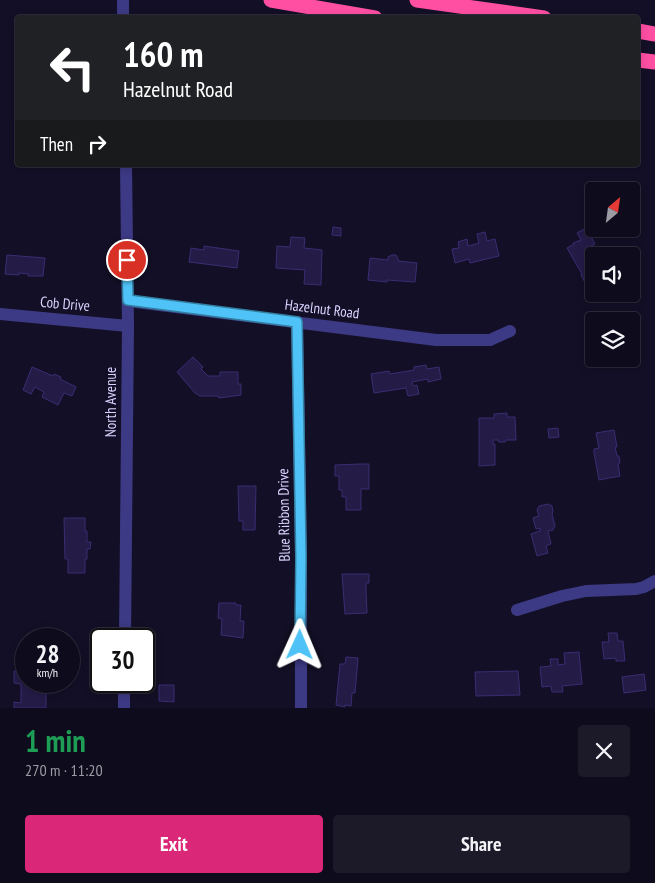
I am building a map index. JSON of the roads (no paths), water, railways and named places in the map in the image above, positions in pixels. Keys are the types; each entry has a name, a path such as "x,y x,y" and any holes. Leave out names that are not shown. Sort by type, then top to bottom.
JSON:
{"highway":[{"path":"271,0 358,15"},
{"path":"417,0 523,15"},
{"path":"640,31 655,34"},
{"path":"640,60 655,62"}],"street":[{"name":"North Avenue","path":"125,628 128,326 126,167"},
{"name":"Hazelnut Road","path":"128,300 436,340 490,340 510,331"},
{"name":"Cob Drive","path":"0,314 128,326"},
{"name":"Blue Ribbon Drive","path":"297,322 301,557 301,708"},
{"path":"517,610 562,596 586,591 644,587 655,581"},
{"path":"124,693 124,708"}]}
